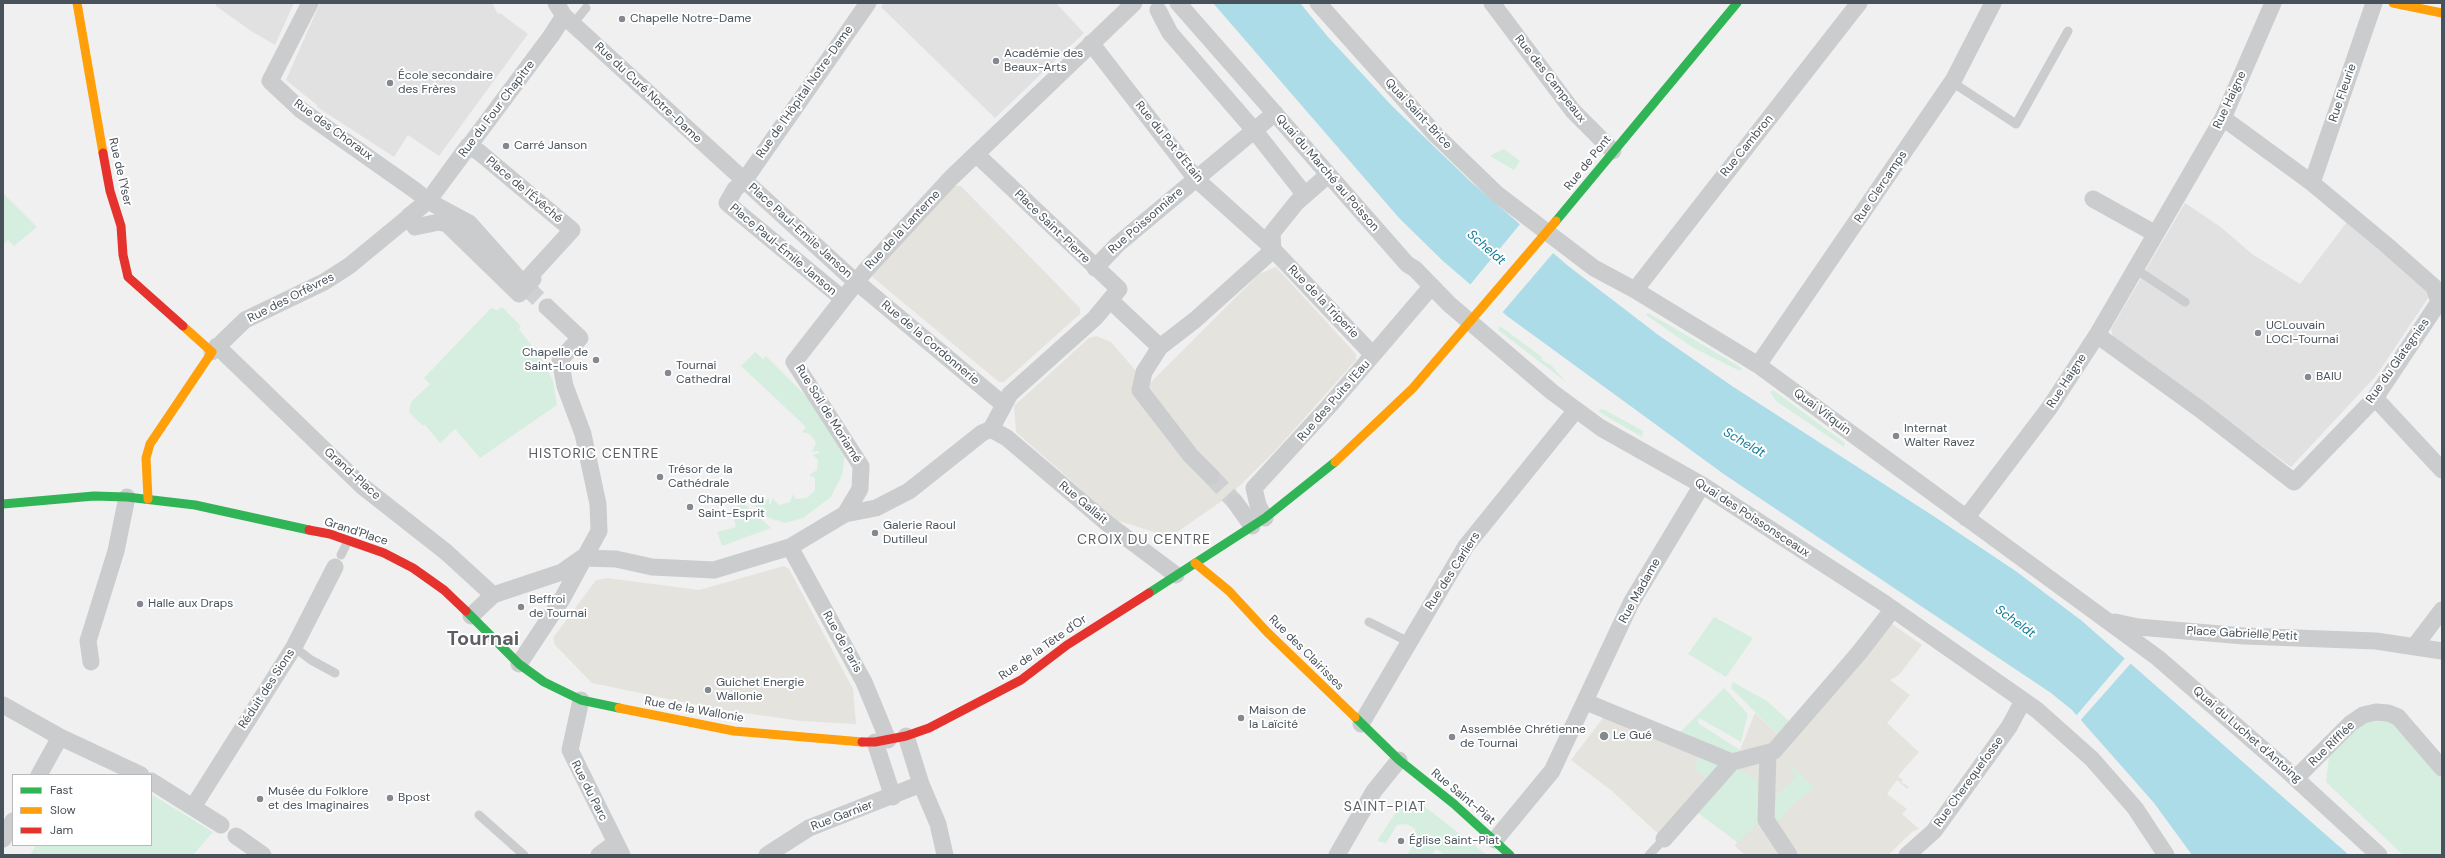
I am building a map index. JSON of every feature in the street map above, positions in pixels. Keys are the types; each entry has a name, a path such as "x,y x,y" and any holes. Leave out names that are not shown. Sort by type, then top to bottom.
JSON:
{"street":[{"name":"Rue de l'Yser","path":"78,3 79,24 110,191 121,226 123,255 128,277 180,324 215,349"},
{"name":"Rue des Choraux","path":"310,3 270,81 301,110 428,201"},
{"name":"Rue de l'Hôpital Notre-Dame","path":"744,181 868,3"},
{"path":"976,154 1134,3"},
{"name":"Quai du Marché au Poisson","path":"1178,3 1407,264 1415,269 1431,287 1484,333"},
{"name":"Quai Saint-Brice","path":"1318,3 1436,135 1497,194 1527,216"},
{"name":"Rue des Campeaux","path":"1492,3 1572,111 1613,151"},
{"name":"Rue de Pont","path":"1258,522 1324,472 1408,393 1563,213 1737,3"},
{"name":"Rue Cambron","path":"1635,290 1859,3"},
{"name":"Rue Clercamps","path":"1758,365 1954,79 1993,3"},
{"name":"Rue Haigne","path":"1966,518 2050,407 2096,335 2154,234 2200,161 2223,118 2273,3"},
{"name":"Rue Fleurie","path":"2312,183 2374,3"},
{"path":"2393,3 2442,13"},
{"path":"1158,10 1170,33 1254,130 1305,195"},
{"name":"Rue du Four Chapitre","path":"428,201 551,36 564,14"},
{"name":"Rue du Curé Notre-Dame","path":"564,14 744,181"},
{"name":"Rue du Pot d'Etain","path":"1091,43 1196,179 1273,250"},
{"name":"Rue Poissonnière","path":"1099,272 1118,244 1275,113"},
{"name":"Rue du Glategnies","path":"2096,335 2201,410 2294,482 2375,398 2439,302 2434,287 2312,183 2223,118"},
{"name":"Place de l'Évêché","path":"467,148 479,152 572,230 530,276 533,279 526,287"},
{"name":"Rue de la Lanterne","path":"856,282 951,178 976,154"},
{"name":"Place Saint-Pierre","path":"976,154 1099,272 1119,289 1095,318 1010,394 991,429"},
{"path":"1211,476 1191,456 1140,390 1144,372 1160,347 1195,320 1273,250 1272,233 1305,195 1328,175"},
{"name":"Place Paul-Emile Janson","path":"744,181 856,282"},
{"name":"Place Paul-Émile Janson","path":"744,181 735,189 727,203 843,299"},
{"path":"2093,199 2154,234"},
{"path":"428,201 469,223 526,287 519,294 447,224 439,222 415,227 409,216 428,201"},
{"name":"Rue des Orfèvres","path":"215,349 245,320 324,282 343,270 409,216"},
{"name":"Quai Vifquin","path":"1527,216 1594,268 1635,290 1758,365 2109,621"},
{"name":"Rue de la Triperie","path":"1273,250 1374,355"},
{"name":"Rue Soil de Moriamé","path":"846,514 860,489 861,466 794,362 856,282"},
{"name":"Rue de la Cordonnerie","path":"856,282 1004,404"},
{"name":"Rue des Puits l'Eau","path":"1258,522 1258,505 1254,488 1290,451 1431,287"},
{"path":"1110,300 1160,347"},
{"path":"522,658 562,599 582,558 598,531 598,504 583,434 565,386 560,360 580,338 547,307"},
{"name":"Quai des Poissonsceaux","path":"1484,333 1576,410 1601,428 1702,485 1893,609 2037,710 2092,758 2134,808 2166,855"},
{"path":"148,498 146,458 150,444 215,349"},
{"name":"Grand-Place","path":"215,349 362,486 446,552 493,595"},
{"path":"2375,398 2442,470"},
{"name":"Rue des Carliers","path":"1361,724 1466,546 1576,410"},
{"path":"471,616 493,595 562,572 582,558 616,559 652,567 714,570 790,547 846,514 876,508 909,491 982,433 991,429"},
{"name":"Rue Gallait","path":"991,429 1007,438 1108,524 1176,575"},
{"name":"Rue Madame","path":"1495,840 1552,771 1586,702 1631,603 1702,485"},
{"name":"Grand'Place","path":"3,504 94,496 127,496 148,498 195,505 268,519 349,540 384,553 413,568 444,590 471,616 522,658"},
{"path":"91,662 88,641 116,551 127,496"},
{"path":"1195,563 1258,522 1235,502"},
{"name":"Rue de Paris","path":"790,547 864,682 882,741 892,797"},
{"name":"Réduit des Sions","path":"193,807 294,647 338,561"},
{"name":"Rue de la Tête d'Or","path":"882,741 906,736 929,728 1021,680 1066,645 1195,563"},
{"name":"Rue des Clairisses","path":"1195,563 1229,591 1267,632 1399,760"},
{"path":"1664,839 1732,762 1774,751 1859,653 1893,609"},
{"path":"2414,647 2442,610"},
{"name":"Place Gabrielle Petit","path":"2109,621 2138,627 2244,636 2376,641 2442,651"},
{"name":"Quai du Luchet d'Antoing","path":"2109,621 2169,667 2296,778 2380,855"},
{"name":"Rue de la Wallonie","path":"522,658 544,682 581,700 734,730 850,742 882,741"},
{"name":"Rue du Parc","path":"581,700 570,750 599,805 619,849"},
{"name":"Rue Cherequefosse","path":"1907,855 1934,831 2008,727 2023,701"},
{"path":"1586,702 1732,762"},
{"path":"3,705 60,737 138,774"},
{"name":"Rue Rifflée","path":"2296,778 2350,724 2363,715 2376,712 2388,713 2398,717 2442,768"},
{"path":"906,736 921,784 938,824 945,855"},
{"path":"40,774 60,737"},
{"path":"1768,753 1766,820 1789,855"},
{"path":"1337,855 1374,791 1399,760"},
{"name":"Rue Saint-Piat","path":"1399,760 1495,840 1510,855"},
{"path":"152,782 221,826"},
{"name":"Rue Garnier","path":"767,855 809,828 892,797 921,784"},
{"path":"3,839 12,823"},
{"path":"236,836 263,855"},
{"path":"599,855 619,849"}],"lane":[{"path":"564,14 586,8"},
{"path":"1954,79 1958,86 2016,124 2068,31"},
{"path":"2134,268 2185,302"},
{"name":"Réduit des Sions","path":"338,561 349,540"},
{"path":"1369,622 1409,642"},
{"path":"294,647 310,660 334,673"},
{"path":"478,815 524,855"},
{"path":"1649,855 1664,839"}],"shaded area":[{"path":"216,3 294,3 275,45 251,31 216,6"},
{"name":"École secondaire des Frères","path":"320,3 492,3 498,14 500,13 528,34 439,156 408,135 394,157 317,107 317,105 286,80"},
{"name":"Académie des Beaux-Arts","path":"884,3 1056,3 1084,33 995,118 881,7"},
{"path":"954,186 961,186 1080,308 1080,314 1004,382 999,382 870,275"},
{"name":"UCLouvain LOCI-Tournai","path":"2185,203 2222,228 2252,254 2300,284 2347,222 2430,295 2376,376 2291,467 2113,337 2111,329"},
{"path":"1276,267 1356,354 1356,360 1275,451 1229,496 1170,537 1116,520 1016,432 1014,406 1089,338 1096,336 1111,342 1148,385 1259,274"},
{"path":"784,566 789,569 853,689 856,724 801,721 717,709 592,683 555,645 553,638 596,580 607,578 699,590"},
{"path":"1879,615 1922,645 1899,675 1890,680 1910,695 1887,723 1919,752 1898,776 1903,780 1901,782 1909,787 1907,789 1897,780 1887,794 1907,809 1902,814 1919,829 1912,832 1888,855 1745,855 1735,846 1737,842 1696,811 1668,843 1612,791 1571,760 1606,714 1728,756 1740,750 1755,713 1778,735"}],"green space":[{"path":"1504,149 1520,161 1514,170 1490,156"},
{"path":"3,193 37,227 14,246 8,240 3,244"},
{"path":"502,307 521,326 519,329 541,358 553,381 557,405 480,458 455,429 440,443 425,425 422,425 409,412 411,402 430,384 424,378 491,308 497,310"},
{"path":"1648,313 1742,368 1740,371 1692,347 1646,315"},
{"path":"1500,326 1542,357 1542,360 1551,365 1566,382 1498,330"},
{"path":"755,352 763,359 766,356 807,397 845,454 842,475 831,497 803,518 785,523 769,518 750,502 761,503 769,498 769,504 771,504 772,498 779,505 790,502 793,494 796,499 807,498 815,490 815,478 809,475 817,470 818,460 813,455 819,453 818,451 812,452 816,443 810,434 802,432 806,427 741,366"},
{"path":"1773,390 1845,443 1844,447 1776,401 1770,392"},
{"path":"1600,409 1605,410 1643,431 1642,437 1599,412"},
{"path":"742,502 771,528 722,546 717,532 736,527 732,511"},
{"path":"1714,617 1753,638 1726,677 1688,654"},
{"path":"1733,682 1767,701 1790,722 1778,735 1731,688"},
{"path":"1724,688 1748,714 1741,742 1699,718 1698,723 1740,750 1728,756 1679,733"},
{"path":"2381,719 2393,724 2442,777 2442,855 2403,855 2326,782 2329,757 2339,743 2369,720"},
{"path":"1702,754 1721,762 1707,779 1696,770 1697,766 1695,764"},
{"path":"1789,764 1815,787 1792,805 1776,825 1774,812 1777,794 1796,777 1788,766"},
{"path":"1733,767 1757,779 1758,823 1738,842 1695,811"},
{"path":"152,795 213,832 193,855 30,855 35,846 152,846"},
{"path":"1417,801 1487,855 1445,855 1436,849 1432,855 1407,855 1416,840 1415,829 1407,824 1397,825 1386,843 1377,841 1402,803"}],"water":[{"name":"Scheldt","path":"1213,3 1300,3 1328,37 1393,107 1470,181 1567,265 1657,334 1732,386 1938,519 2017,572 2082,621 2349,855 2192,855 2154,803 2072,710 2051,693 1725,475 1507,316 1443,261 1399,218"}],"pier":[{"path":"1521,223 1554,252 1501,314 1469,286"},
{"path":"2126,657 2132,662 2079,722 2075,717"}],"tunnel":[{"path":"526,287 547,307"},
{"path":"1211,476 1235,502"}],"traffic: fast":[{"path":"1556,221 1737,3"},
{"path":"1149,593 1265,518 1335,462"},
{"path":"3,504 94,496 127,497 195,505 309,530"},
{"path":"466,611 519,664 544,682 581,700 619,708"},
{"path":"1355,717 1399,760 1454,804 1510,855"}],"traffic: slow":[{"path":"77,3 103,153"},
{"path":"2393,3 2442,13"},
{"path":"1335,462 1413,388 1556,221"},
{"path":"148,499 146,458 150,444 212,352 183,326"},
{"path":"1195,563 1229,591 1267,632 1355,717"},
{"path":"619,708 734,731 862,742"}],"traffic: jam":[{"path":"103,153 110,191 121,226 123,255 128,277 183,326"},
{"path":"309,530 330,534 384,553 413,568 444,590 466,611"},
{"path":"862,742 875,742 906,736 929,728 1021,680 1067,645 1149,593"}],"place":[{"name":"Chapelle Notre-Dame","path":"622,19"},
{"name":"Académie des Beaux-Arts","path":"996,61"},
{"name":"École secondaire des Frères","path":"390,83"},
{"name":"Carré Janson","path":"506,146"},
{"name":"UCLouvain LOCI-Tournai","path":"2258,333"},
{"name":"Chapelle de Saint-Louis","path":"596,360"},
{"name":"Tournai Cathedral","path":"668,373"},
{"name":"BAIU","path":"2308,377"},
{"name":"Internat Walter Ravez","path":"1896,436"},
{"name":"Trésor de la Cathédrale","path":"660,477"},
{"name":"Chapelle du Saint-Esprit","path":"690,507"},
{"name":"Galerie Raoul Dutilleul","path":"875,533"},
{"name":"Halle aux Draps","path":"140,604"},
{"name":"Beffroi de Tournai","path":"521,607"},
{"name":"Guichet Energie Wallonie","path":"708,690"},
{"name":"Maison de la Laïcité","path":"1241,718"},
{"name":"Le Gué","path":"1604,736"},
{"name":"Assemblée Chrétienne de Tournai","path":"1452,737"},
{"name":"Bpost","path":"390,798"},
{"name":"Musée du Folklore et des Imaginaires","path":"260,799"},
{"name":"Église Saint-Piat","path":"1401,841"}],"district":[{"name":"HISTORIC CENTRE","path":"594,454"},
{"name":"CROIX DU CENTRE","path":"1144,540"},
{"name":"Tournai","path":"483,640"},
{"name":"SAINT-PIAT","path":"1385,807"}]}
